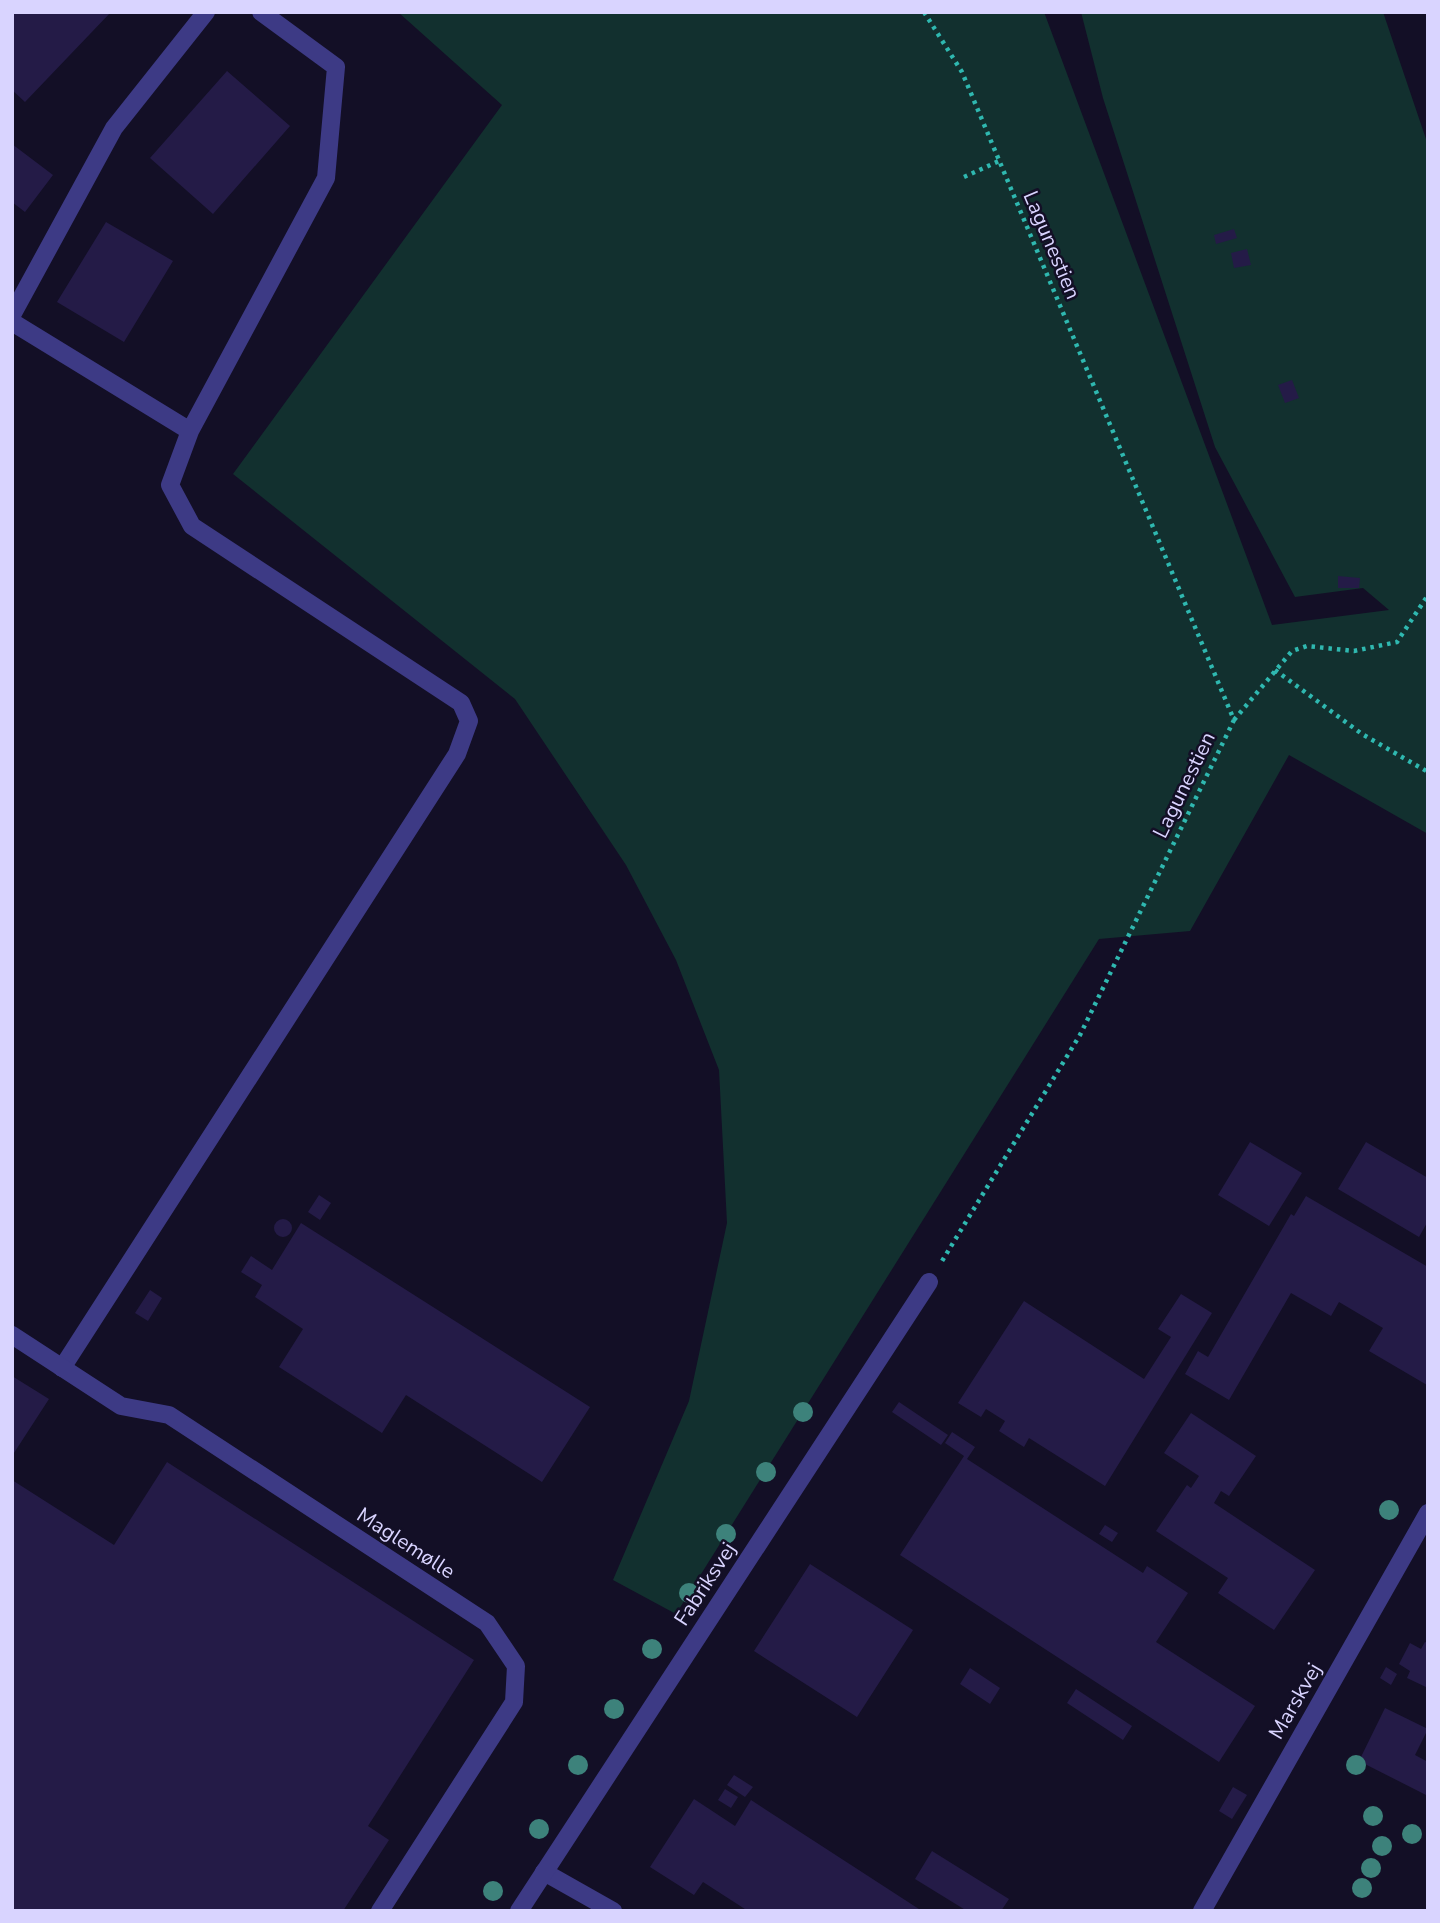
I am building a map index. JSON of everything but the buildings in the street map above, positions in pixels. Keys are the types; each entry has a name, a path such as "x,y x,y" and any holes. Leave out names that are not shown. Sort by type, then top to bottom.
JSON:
{"street":[{"path":"12,315 114,128 206,12"},
{"path":"62,1368 457,754 470,721 461,703 192,526 170,485 190,431 326,178 336,67 261,12"},
{"path":"12,322 190,431"},
{"name":"Fabriksvej","path":"519,1911 929,1282"},
{"name":"Maglemølle","path":"12,1335 121,1406 169,1415 487,1622 516,1666 514,1702 380,1911"},
{"name":"Marskvej","path":"1202,1911 1428,1513"},
{"path":"544,1872 613,1911"}],"path":[{"name":"Lagunestien","path":"924,12 962,72 1234,720 1080,1035 929,1282"},
{"path":"964,177 999,161"},
{"path":"1234,720 1292,651 1307,646 1354,650 1397,642 1428,595"},
{"path":"1275,670 1363,734 1428,772"}],"green space":[{"path":"398,12 1044,12 1272,625 1389,610 1363,588 1295,597 1215,447 1103,98 1081,12 1383,12 1428,145 1428,834 1289,755 1190,931 1099,939 676,1614 613,1580 689,1401 727,1223 719,1070 676,960 626,865 515,699 233,474 502,105"}]}
